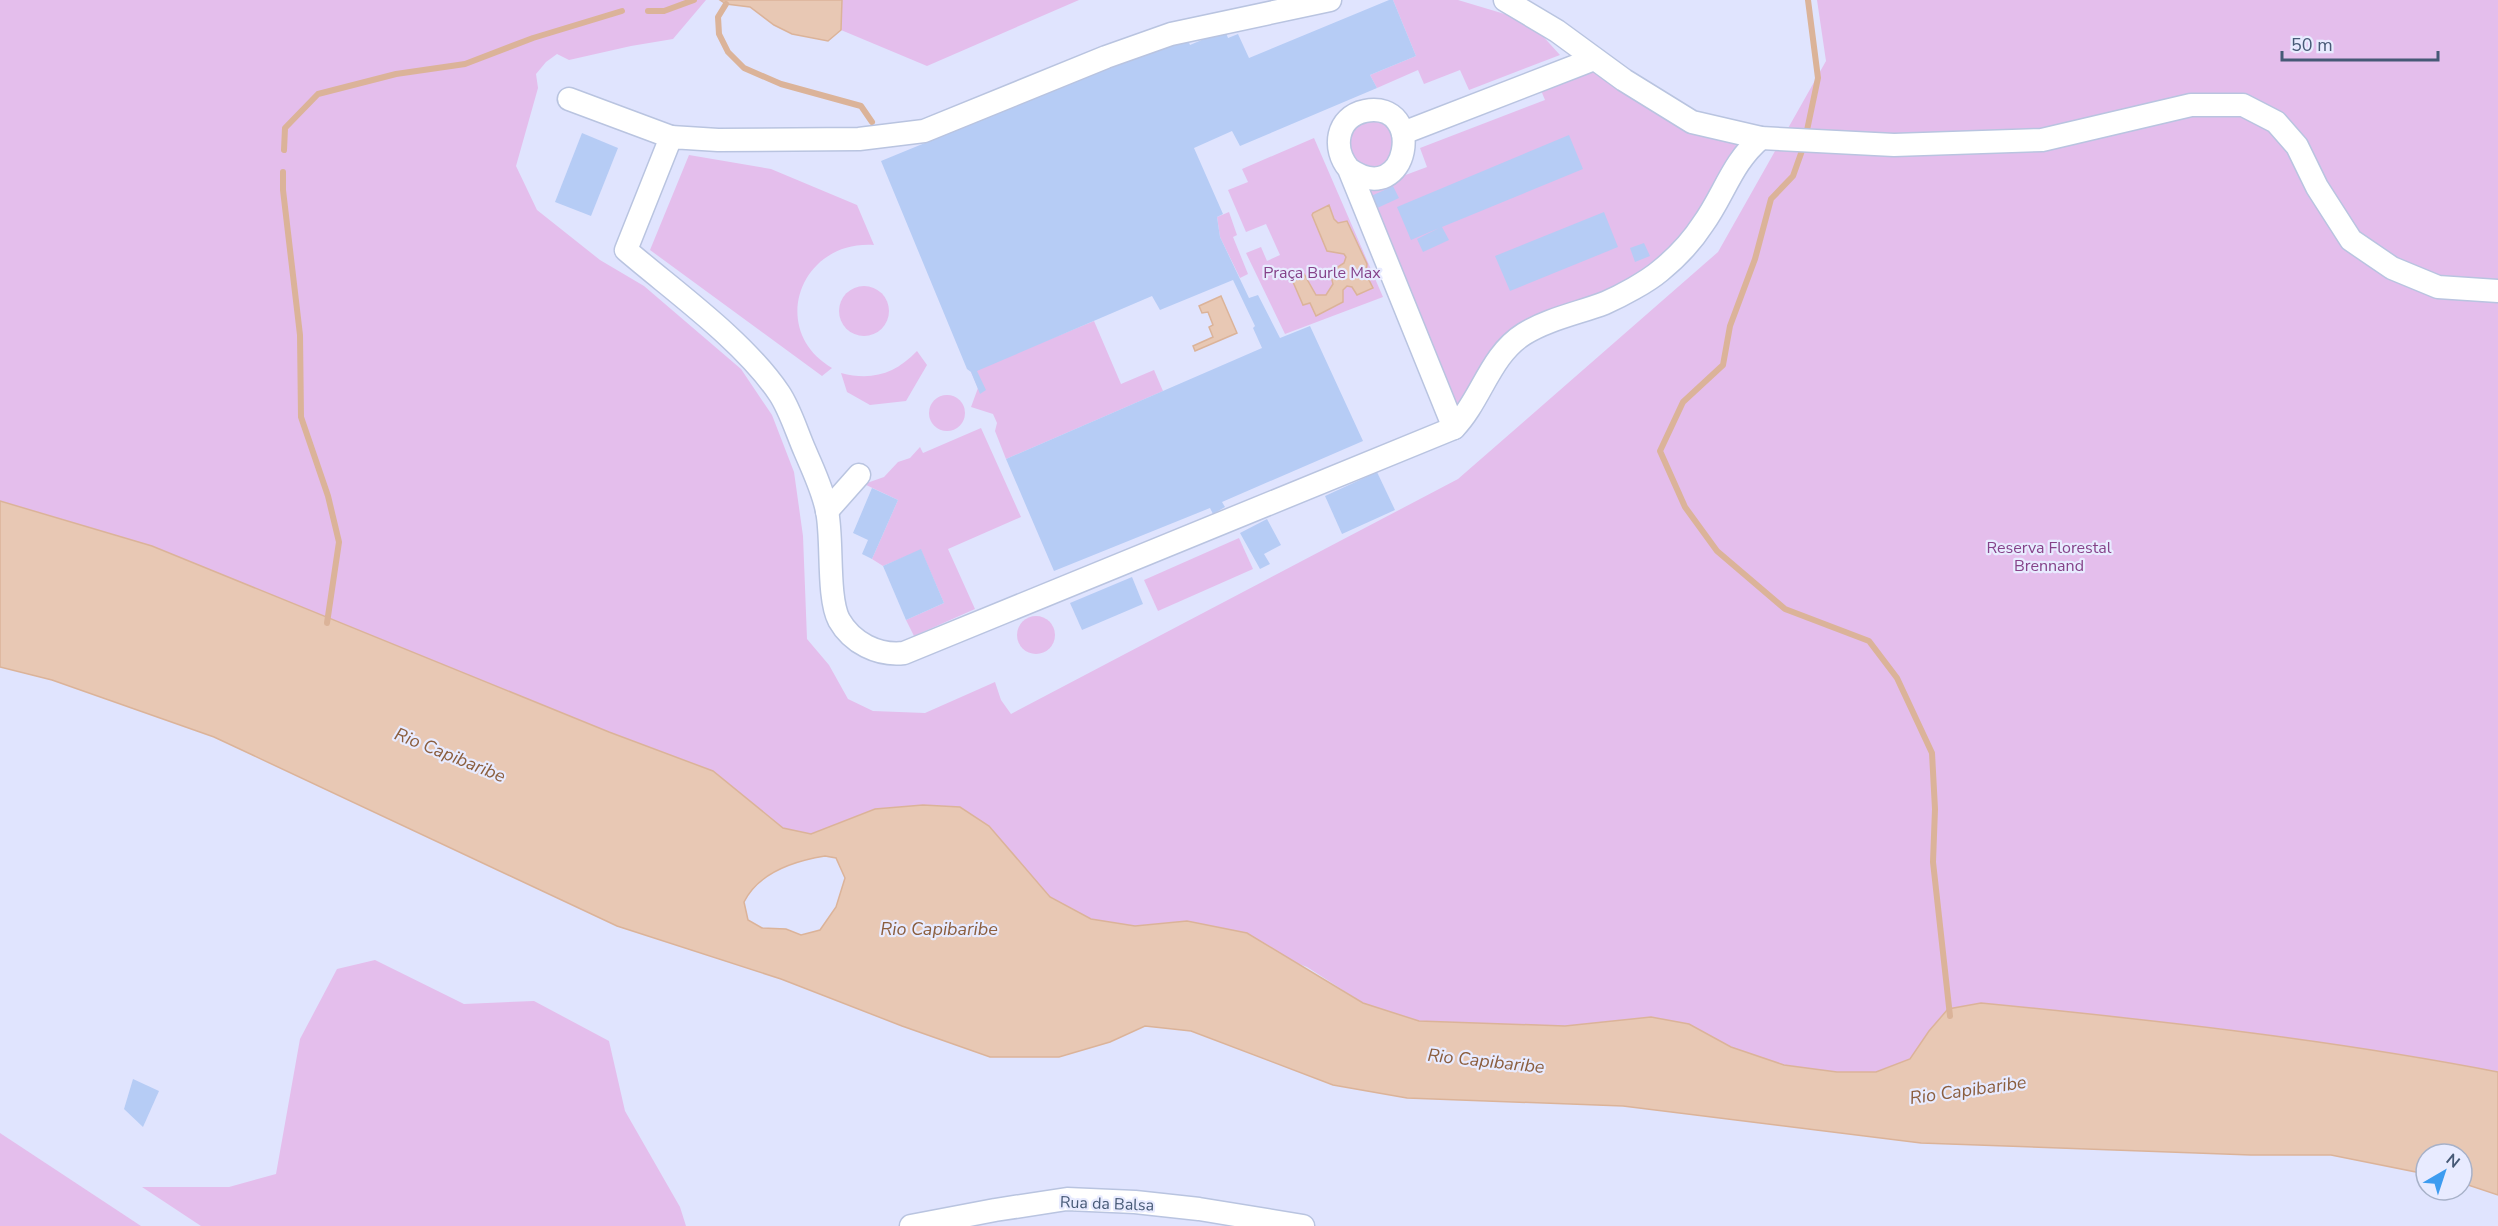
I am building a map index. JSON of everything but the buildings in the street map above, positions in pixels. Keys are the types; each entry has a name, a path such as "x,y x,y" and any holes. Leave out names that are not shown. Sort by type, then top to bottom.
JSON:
{"lane":[{"path":"569,99 671,137 718,140 859,139 924,131 1106,57 1171,34 1330,0"},
{"path":"1505,0 1557,31 1624,80 1692,122 1761,138 1894,145 2042,140 2191,105 2243,105 2276,122 2297,146 2318,187 2351,240 2392,268 2438,287 2498,291"},
{"path":"1403,133 1594,59"},
{"path":"1349,169 1366,177 1386,175 1400,161 1405,142 1403,133 1389,116 1379,111 1368,110 1357,113 1341,128 1338,150 1349,169 1454,428"},
{"path":"671,137 626,250 752,357 780,395 817,481 827,512 838,617 849,634 869,648 890,654 904,652 1454,428 1469,411 1488,374 1504,352 1523,334 1607,302 1660,272 1685,247 1704,223 1737,164 1748,149 1761,138"},
{"path":"827,512 859,475"},
{"name":"Rua da Balsa","path":"911,1226 995,1210 1067,1200 1135,1202 1303,1226"}],"green space":[{"name":"Reserva Florestal Brennand","path":"0,0 706,0 673,39 569,60 557,54 546,62 536,74 538,88 516,166 537,210 600,260 644,286 741,369 772,415 794,472 803,536 807,639 829,665 848,699 873,711 925,713 995,682 1001,700 1011,714 1458,479 1718,252 1826,61 1817,0 2498,0 2498,1072 2434,1060 2240,1032 1981,1003 1948,1009 1929,1031 1910,1059 1876,1072 1837,1072 1784,1065 1731,1047 1689,1024 1651,1017 1565,1026 1419,1021 1363,1003 1307,967 1187,921 1135,926 1091,919 1050,897 989,826 960,807 923,805 875,809 811,834 783,828 713,771 609,732 152,546 0,501"},
{"path":"842,0 1079,0 927,66 841,30"},
{"path":"1393,0 1458,0 1508,15 1540,33 1560,55 1469,90 1460,70 1424,84 1418,70 1377,88 1370,75 1416,56"},
{"path":"1592,70 1705,136 1736,144 1738,150 1691,225 1664,260 1604,296 1540,319 1455,419 1349,196 1427,167 1420,148 1545,100 1540,88"},
{"path":"1377,119 1391,128 1396,143 1386,164 1370,169 1349,156 1349,139 1355,126"},
{"name":"Praça Burle Max","path":"1314,138 1383,297 1285,334 1246,253 1261,247 1267,261 1280,255 1266,224 1246,232 1228,190 1248,182 1242,169"},
{"path":"689,155 771,169 857,205 874,245 848,247 827,257 811,272 801,291 797,312 801,332 812,352 832,368 822,376 650,250"},
{"path":"1229,212 1237,235 1233,237 1248,274 1240,278 1220,237 1217,217"},
{"path":"859,286 869,286 882,293 889,306 889,316 882,329 869,336 859,336 850,332 843,325 839,316 839,306 843,297 850,290"},
{"path":"1094,321 1121,384 1154,370 1163,391 1006,459 995,431 997,423 993,414 971,407 978,388 971,372"},
{"path":"917,351 927,365 906,401 870,405 847,392 841,373 863,376 882,374 900,365"},
{"path":"947,395 959,401 965,413 959,425 947,431 935,425 929,413 935,401"},
{"path":"981,428 1021,517 948,549 975,609 914,636 906,620 944,603 921,550 883,566 872,559 898,500 864,484 884,477 898,462 910,458 920,447 923,453"},
{"path":"1239,538 1253,569 1158,611 1144,580"},
{"path":"1036,616 1049,622 1055,635 1049,648 1036,654 1023,648 1017,635 1023,622"},
{"path":"375,960 464,1004 534,1001 609,1041 625,1111 680,1207 686,1226 201,1226 142,1187 229,1187 276,1174 300,1039 337,969"},
{"path":"0,1133 141,1226 0,1226"}],"water":[{"path":"720,0 842,0 841,30 828,41 792,34 774,25 750,7 726,4"},
{"path":"1329,205 1338,223 1347,221 1367,264 1366,274 1373,288 1357,295 1352,287 1347,286 1343,290 1343,302 1316,316 1310,303 1303,305 1293,282 1294,278 1304,274 1316,295 1326,295 1333,284 1330,272 1344,263 1346,257 1344,254 1327,251 1312,215"},
{"path":"1221,296 1237,333 1195,351 1193,346 1213,337 1209,327 1213,325 1208,312 1202,313 1199,306"},
{"name":"Rio Capibaribe","path":"0,501 152,546 609,732 713,771 783,828 811,834 875,809 923,805 960,807 989,826 1050,897 1091,919 1135,926 1187,921 1247,933 1363,1003 1419,1021 1565,1026 1651,1017 1689,1024 1731,1047 1784,1065 1837,1072 1876,1072 1910,1059 1929,1031 1948,1009 1981,1003 2305,1040 2434,1060 2498,1072 2498,1195 2474,1187 2474,1142 2414,1142 2414,1172 2331,1155 2251,1155 1921,1143 1623,1106 1407,1098 1333,1085 1191,1031 1145,1026 1110,1042 1059,1057 990,1057 781,979 617,926 214,737 52,680 0,667","holes":["825,856 836,858 845,878 836,907 820,930 801,935 786,929 762,928 748,920 744,902 759,883 778,870 801,861"]}],"waterway":[{"path":"648,11 664,11 694,0"},
{"path":"1806,135 1818,78 1808,0"},
{"path":"726,4 718,17 719,34 728,52 744,68 781,84 861,106 872,122"},
{"path":"284,150 285,128 318,94 396,74 465,64 533,38 622,11"},
{"path":"1804,145 1793,176 1771,199 1755,259 1730,326 1723,365 1683,402 1660,451 1685,507 1717,551 1785,609 1869,641 1897,678 1932,753 1935,809 1933,862 1950,1016"},
{"path":"283,172 283,190 300,335 301,417 328,496 339,542 327,623"}]}
